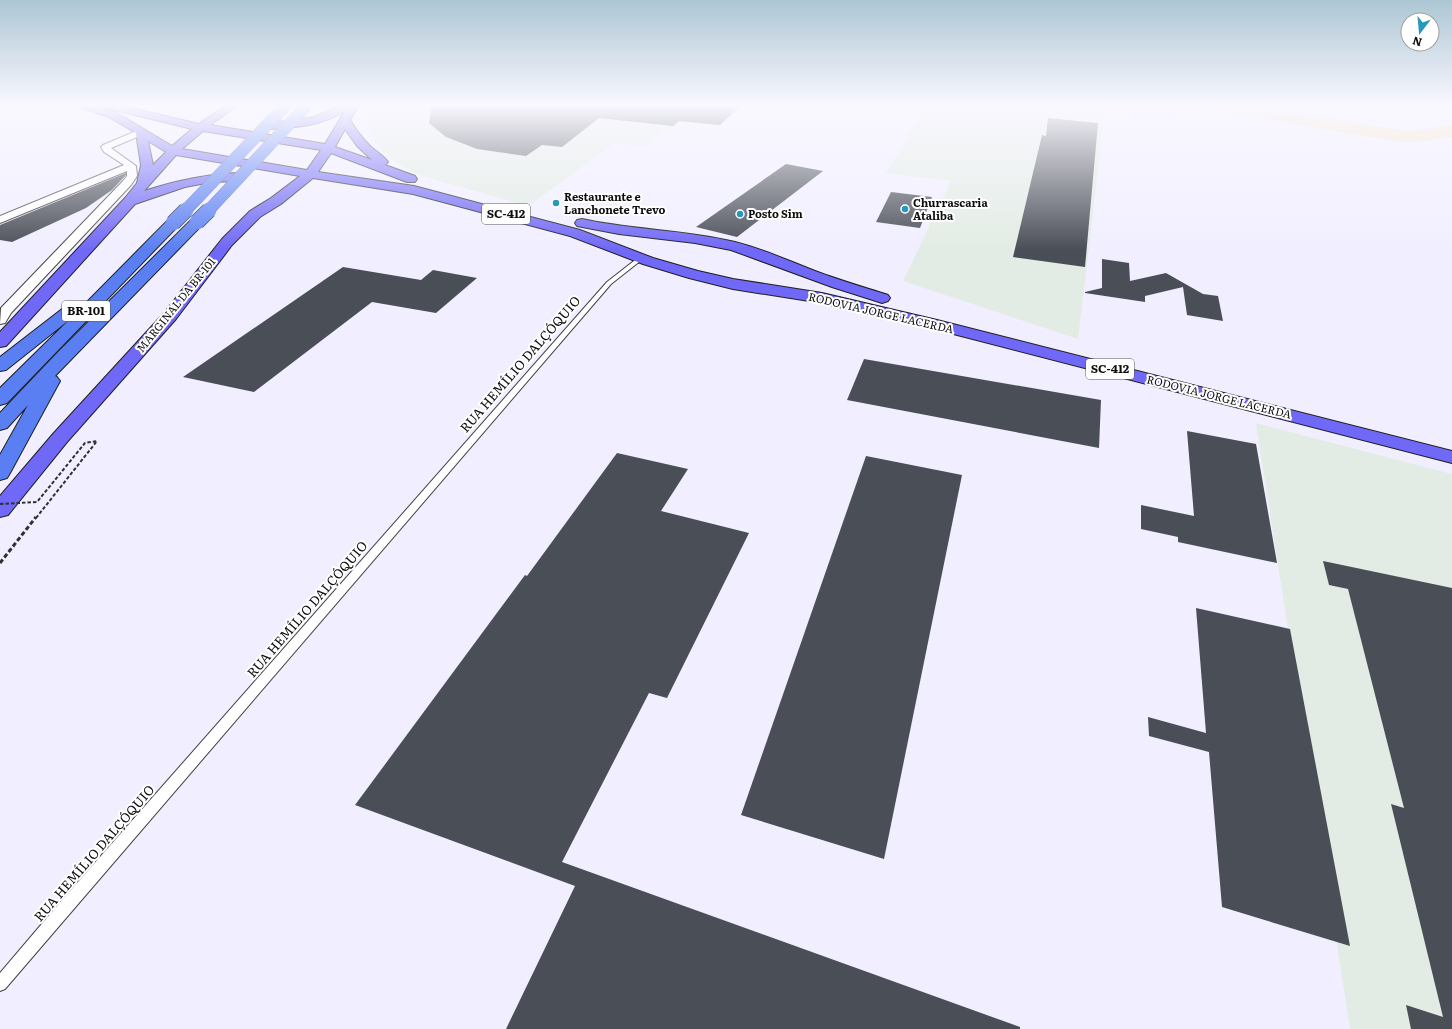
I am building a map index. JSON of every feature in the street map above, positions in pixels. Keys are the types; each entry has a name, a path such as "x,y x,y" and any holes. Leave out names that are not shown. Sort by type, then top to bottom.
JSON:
{"highway":[{"name":"BR-101","path":"0,399 239,154"},
{"name":"BR-101","path":"0,424 65,355 197,222 261,154"},
{"path":"0,366 146,250"},
{"path":"0,473 65,355"}],"main road":[{"path":"143,182 147,165 145,154"},
{"path":"0,342 130,201 143,182 170,154"},
{"name":"RODOVIA JORGE LACERDA","path":"207,154 262,167 376,183 414,190 559,228 596,240 637,257 708,279 822,298 929,323 1452,457"},
{"path":"262,167 301,160 314,154"},
{"name":"MARGINAL DA BR-101","path":"0,510 60,438 170,316 227,242 276,194 311,174 324,154"},
{"name":"RODOVIA JORGE LACERDA","path":"344,154 402,176 594,226 660,235 696,238 734,246 770,257 791,267 846,287 890,300 1092,354 1452,444"},
{"path":"372,154 402,176"},
{"path":"130,201 164,188 197,180 229,177 253,178"},
{"path":"276,194 376,183"},
{"path":"637,257 634,251 640,243 660,235"},
{"path":"766,289 781,286 790,281 793,273 791,267"}],"street":[{"path":"0,320 6,311 132,176 133,170 131,166 113,154"},
{"path":"0,220 131,166"}],"lane":[{"name":"RUA HEMÍLIO DALÇÓQUIO","path":"0,984 609,283 637,257"}],"path":[{"path":"0,504 37,502 85,443 97,441 0,563"}],"shaded area":[{"path":"386,154 600,154 528,206 419,175 390,158"},
{"path":"897,154 1100,154 1078,339 903,281 951,181 886,173"},
{"path":"1256,423 1452,474 1452,1029 1350,1029"}],"building":[{"path":"512,154 529,154 526,156"},
{"path":"1037,154 1095,154 1085,267 1013,257"},
{"path":"786,164 823,171 737,237 696,227"},
{"path":"126,173 126,175 112,190 86,208 12,242 0,240 0,225"},
{"name":"Churrascaria Ataliba","path":"891,192 932,197 920,228 876,222"},
{"path":"1102,259 1129,263 1130,281 1166,273 1203,294 1218,296 1223,321 1187,315 1183,287 1145,296 1145,302 1085,293 1102,288"},
{"path":"343,267 421,280 433,270 477,278 436,313 372,302 254,392 183,377"},
{"path":"864,359 1101,400 1099,448 847,400"},
{"path":"1187,431 1256,444 1277,563 1178,542 1178,537 1141,529 1141,505 1194,516"},
{"path":"617,453 688,469 661,511 749,533 667,698 649,693 562,862 1020,1027 1020,1029 506,1029 575,886 355,805 525,575 527,576"},
{"path":"866,456 962,475 884,859 741,815"},
{"path":"1323,561 1452,588 1452,1029 1411,1029 1406,1005 1443,1017 1391,804 1404,808 1348,589 1329,585"},
{"path":"1196,608 1290,629 1350,946 1222,907 1209,752 1149,736 1148,717 1206,733"}],"place":[{"name":"Restaurante e Lanchonete Trevo","path":"556,203"},
{"name":"Churrascaria Ataliba","path":"905,209"},
{"name":"Posto Sim","path":"740,214"}]}
